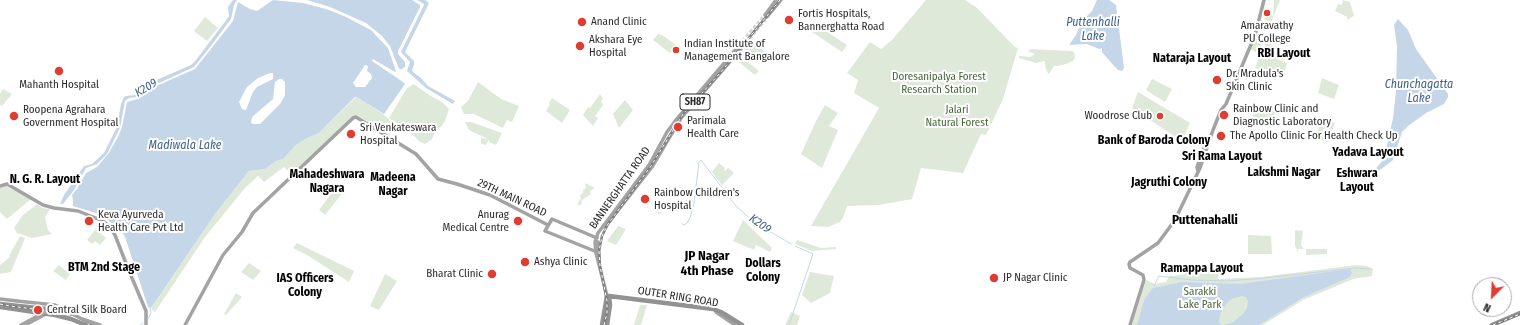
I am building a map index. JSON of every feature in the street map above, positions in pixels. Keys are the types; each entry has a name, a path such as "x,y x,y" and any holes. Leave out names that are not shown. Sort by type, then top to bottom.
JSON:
{"highway":[{"name":"OUTER RING ROAD","path":"608,297 717,312 740,325"},
{"name":"BANNERGHATTA ROAD","path":"602,325 608,297"},
{"name":"BANNERGHATTA ROAD","path":"607,325 608,297"},
{"path":"0,303 64,310 96,325"},
{"path":"0,303 66,317 87,325"},
{"path":"1492,325 1520,315"},
{"path":"1497,325 1520,315"}],"main road":[{"path":"776,0 766,16 781,0"},
{"path":"1130,325 1144,278 1130,268 1130,262 1152,248 1164,236 1175,220 1200,168 1221,110 1226,104 1254,35 1264,0"},
{"name":"BANNERGHATTA ROAD","path":"608,297 597,252 597,238 652,167 681,118 745,42"},
{"name":"29TH MAIN ROAD","path":"186,325 223,255 242,232 253,214 353,118 356,117 412,151 438,179 490,195 547,226"},
{"path":"0,186 8,184 43,205 78,212 103,221 108,225 115,235 146,311 146,325"},
{"path":"597,238 552,219 545,232 597,252"},
{"path":"0,303 55,305 96,325"},
{"path":"22,325 45,312 49,313"},
{"path":"22,325 49,313"},
{"path":"82,319 100,325"}],"green space":[{"name":"Doresanipalya Forest Research Station","path":"926,0 965,0 976,7 1015,47 1018,48 1003,99 986,135 981,134 963,173 921,168 912,199 879,205 847,206 840,222 828,227 811,226 879,108 854,93 858,80 847,73 870,42 881,49 892,40"},
{"path":"1274,0 1280,0 1271,22 1264,19 1266,14 1273,16"},
{"path":"1343,0 1350,2 1354,16 1347,20 1347,17 1335,11 1338,4 1342,5"},
{"path":"205,17 218,28 207,41 194,31"},
{"path":"817,25 847,45 842,52 812,32"},
{"path":"658,34 662,35 676,45 674,50 670,53 653,40"},
{"path":"1255,38 1263,41 1258,53 1250,49"},
{"path":"753,42 765,52 756,61 743,49"},
{"path":"1266,42 1276,47 1273,57 1287,63 1283,77 1255,68"},
{"path":"1030,49 1072,51 1074,52 1075,58 1073,61 1066,64 1054,66 1049,74 1045,66 1045,61 1036,63 1019,58 1019,56 1030,57 1034,55 1034,53 1028,52"},
{"path":"739,55 759,71 755,75 735,59"},
{"path":"1322,78 1339,85 1334,99 1318,93"},
{"path":"1152,79 1172,89 1165,102 1146,90"},
{"path":"478,82 501,99 519,106 512,122 507,120 503,128 474,114 464,114 461,107 468,101"},
{"path":"414,84 442,102 449,109 445,121 441,127 435,132 432,139 425,144 389,118 407,88"},
{"path":"3,89 12,94 2,106 0,105 0,94"},
{"name":"Woodrose Club","path":"1138,92 1190,123 1182,141 1132,108"},
{"path":"600,94 603,99 601,101 603,105 595,116 598,118 593,126 583,115"},
{"path":"355,98 358,98 383,114 395,125 389,135 357,115 293,176 284,167 264,182 258,176 245,188 205,237 155,312 151,309 215,214 249,171 265,169 276,161 283,159 296,145 319,133"},
{"path":"552,98 570,110 562,123 546,111"},
{"path":"625,100 633,110 619,128 613,114"},
{"path":"825,105 838,113 829,126 838,130 822,168 801,154"},
{"path":"1256,105 1275,112 1271,128 1251,122"},
{"path":"1321,118 1335,123 1328,142 1316,139"},
{"path":"465,122 471,122 502,133 496,145 489,142 489,139 486,145 481,144 481,138 488,139 469,130"},
{"path":"719,163 725,168 725,171 728,168 734,173 722,185 712,172"},
{"path":"585,183 595,188 590,191 591,194 582,200 581,205 577,205 581,198 580,195 586,188"},
{"path":"6,186 31,199 7,219 0,212 0,188"},
{"path":"337,186 344,191 325,215 319,210"},
{"path":"37,204 42,208 50,209 45,217 48,230 52,234 32,238 17,233 14,228 22,216"},
{"path":"743,220 772,248 770,252 756,245 754,250 733,241"},
{"path":"618,226 626,229 616,245 607,241"},
{"path":"96,229 106,238 100,245 95,241 92,244 87,240"},
{"path":"1295,230 1303,231 1301,245 1304,249 1298,249 1298,252 1295,246"},
{"path":"1248,235 1271,236 1272,254 1248,254"},
{"path":"20,236 25,238 11,272 0,274 0,265 10,257 9,256"},
{"path":"797,240 821,248 836,247 836,249 812,251 795,244"},
{"path":"297,243 354,271 349,282 307,255 293,248"},
{"path":"1306,249 1327,249 1327,254 1306,255"},
{"path":"249,263 261,271 253,280 241,272"},
{"path":"59,265 70,274 66,280 53,271"},
{"name":"Sarakki Lake Park","path":"1357,265 1367,266 1373,269 1372,276 1353,279 1303,300 1263,325 1132,325 1146,280 1155,284 1166,282 1170,275 1173,276 1216,269 1219,269 1218,279 1261,277"},
{"path":"810,272 834,276 830,293 811,303 802,295"},
{"path":"385,274 397,281 379,310 370,306"},
{"path":"236,293 242,297 226,315 224,314"},
{"path":"640,305 647,305 641,325 634,325"},
{"path":"791,312 800,316 797,325 785,325"}],"water":[{"path":"233,0 237,0 234,5 231,19 194,67 146,89 138,97 129,98 125,101 120,128 107,154 97,164 86,168 74,190 63,204 60,204 64,195 84,166 92,164 104,153 117,127 121,104 124,97 136,95 145,85 191,65 229,16 228,7"},
{"name":"Madiwala Lake","path":"273,0 303,3 326,9 344,16 371,30 388,48 396,71 395,72 373,59 372,61 405,84 384,114 355,97 319,133 296,145 283,159 276,161 265,169 249,171 215,214 150,308 148,307 122,232 102,215 73,206 72,195 86,173 97,167 108,154 122,127 127,102 140,98 147,90 195,69 233,21 238,2 257,11","holes":["365,65 368,66 367,71 371,74 372,78 365,87 356,87 353,83","273,73 273,79 257,87 253,92 246,110 242,109 239,102 247,87 258,78","279,79 282,79 285,82 285,95 280,104 260,124 251,123 252,117 273,99 275,82"]},
{"path":"307,0 412,0 420,5 398,51 398,54 405,62 405,67 399,69 390,46 382,36 366,23 330,7"},
{"path":"417,0 425,0 429,3 405,52 414,61 413,72 428,86 455,101 453,104 426,88 407,71 410,62 401,52 424,5"},
{"name":"Puttenhalli Lake","path":"1097,0 1109,0 1116,5 1124,68 1122,71 1118,70 1114,66 1102,52 1102,48 1099,49 1087,44 1069,45 1076,35 1082,21 1092,11"},
{"name":"Chunchagatta Lake","path":"1398,19 1408,30 1416,49 1448,94 1448,97 1444,104 1426,113 1402,132 1393,160 1376,173 1373,172 1384,159 1393,118 1396,91 1397,46 1394,25"},
{"name":"Sarakki Lake Park","path":"1350,269 1352,273 1350,277 1302,298 1259,325 1223,325 1232,323 1243,314 1247,308 1248,301 1246,297 1242,296 1231,299 1227,303 1221,312 1219,320 1219,323 1222,325 1137,325 1145,298 1153,288 1182,282 1240,284"}],"waterway":[{"name":"K209","path":"682,224 684,225 687,223 690,218 694,203 699,162 701,160 736,206 754,222 791,244"},
{"name":"K209","path":"789,325 813,254 795,246"},
{"path":"1154,286 1159,276 1192,280 1225,281 1356,268 1370,269"},
{"path":"148,319 151,313 150,308"}],"tunnel":[{"path":"743,41 765,15"},
{"path":"746,43 767,17"}],"railway":[{"path":"604,325 607,313 607,301 600,266 599,251 602,236 608,224 651,166 683,114 721,72 780,0"},
{"path":"0,304 66,313 74,315 93,325"},
{"path":"1493,325 1520,314"}],"place":[{"name":"Amaravathy PU College","path":"1267,13"},
{"name":"Fortis Hospitals, Bannerghatta Road","path":"789,20"},
{"name":"Anand Clinic","path":"582,22"},
{"name":"Akshara Eye Hospital","path":"580,46"},
{"name":"Indian Institute of Management Bangalore","path":"676,50"},
{"name":"Mahanth Hospital","path":"59,71"},
{"name":"Dr. Mradula's Skin Clinic","path":"1217,80"},
{"name":"Rainbow Clinic and Diagnostic Laboratory","path":"1224,115"},
{"name":"Roopena Agrahara Government Hospital","path":"14,116"},
{"name":"Woodrose Club","path":"1160,116"},
{"name":"Parimala Health Care","path":"678,127"},
{"name":"Sri Venkateswara Hospital","path":"351,134"},
{"name":"The Apollo Clinic For Health Check Up","path":"1221,136"},
{"name":"Rainbow Children's Hospital","path":"645,199"},
{"name":"Keva Ayurveda Health Care Pvt Ltd","path":"89,221"},
{"name":"Anurag Medical Centre","path":"518,221"},
{"name":"Ashya Clinic","path":"525,262"},
{"name":"Bharat Clinic","path":"492,274"},
{"name":"JP Nagar Clinic","path":"994,278"},
{"name":"Central Silk Board","path":"38,310"}],"district":[{"name":"RBI Layout","path":"1284,54"},
{"name":"Nataraja Layout","path":"1192,59"},
{"name":"Bank of Baroda Colony","path":"1154,141"},
{"name":"Yadava Layout","path":"1368,153"},
{"name":"Sri Rama Layout","path":"1222,157"},
{"name":"Lakshmi Nagar","path":"1284,173"},
{"name":"N. G. R. Layout","path":"45,180"},
{"name":"Eshwara Layout","path":"1357,181"},
{"name":"Mahadeshwara Nagara","path":"327,182"},
{"name":"Jagruthi Colony","path":"1169,183"},
{"name":"Madeena Nagar","path":"393,185"},
{"name":"Puttenahalli","path":"1205,220"},
{"name":"JP Nagar 4th Phase","path":"707,264"},
{"name":"BTM 2nd Stage","path":"104,268"},
{"name":"Ramappa Layout","path":"1202,269"},
{"name":"Dollars Colony","path":"763,271"},
{"name":"IAS Officers Colony","path":"305,286"}],"park label":[{"name":"Jalari Natural Forest","path":"957,116"}]}
